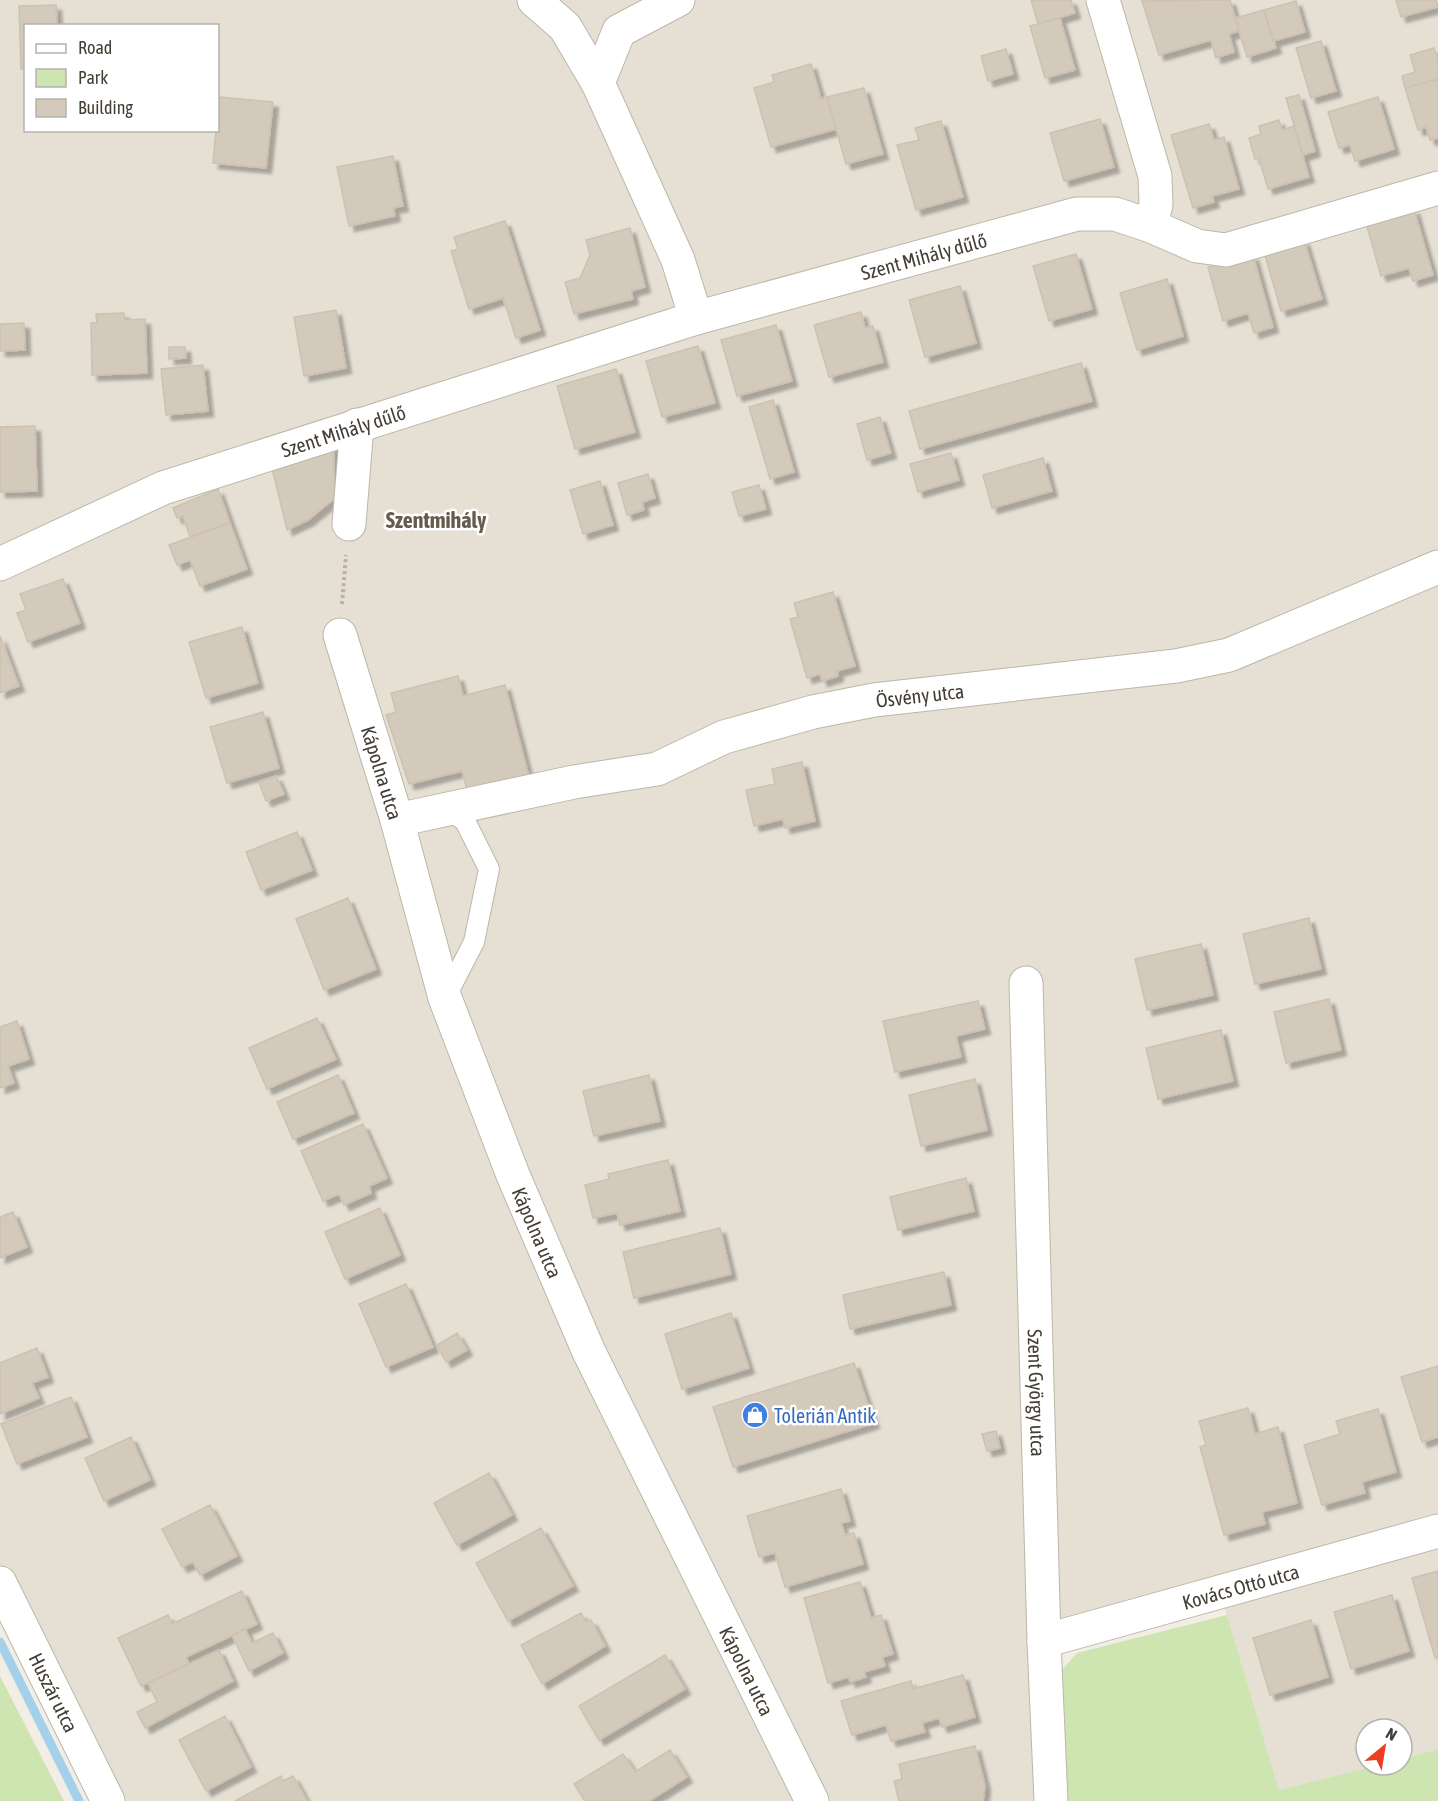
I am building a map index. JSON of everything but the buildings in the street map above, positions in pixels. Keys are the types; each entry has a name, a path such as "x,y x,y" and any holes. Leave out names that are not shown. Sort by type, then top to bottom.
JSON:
{"street":[{"path":"534,0 565,27 598,83 678,260 696,318"},
{"path":"598,83 619,31 678,0"},
{"path":"1103,0 1155,176 1156,204 1151,226"},
{"name":"Szent Mihály dűlő","path":"0,564 163,488 696,318 1077,214 1115,214 1151,226 1197,246 1226,250 1438,188"},
{"path":"349,524 357,425"},
{"name":"Ösvény utca","path":"397,820 574,782 657,769 724,736 813,712 874,700 1176,666 1229,655 1438,567"},
{"name":"Kápolna utca","path":"340,635 397,820 445,998 513,1175 589,1352 812,1801"},
{"name":"Szent György utca","path":"1026,983 1044,1641 1051,1801"},
{"name":"Kovács Ottó utca","path":"1044,1641 1438,1531"},
{"name":"Huszár utca","path":"0,1583 108,1801"}],"lane":[{"path":"445,998 474,942 489,869 465,821 447,809"}],"path":[{"path":"340,635 349,524"}],"shaded area":[{"path":"0,0 1438,0 1438,1749 1414,1756 1414,1717 1354,1717 1354,1771 1279,1790 1223,1602 1043,1650 1042,1801 98,1801 0,1607"}],"green space":[{"path":"1227,1615 1279,1790 1354,1771 1354,1777 1414,1777 1414,1756 1438,1749 1438,1801 1066,1801 1061,1671 1077,1653"},
{"path":"0,1676 64,1801 0,1801"}],"waterway":[{"path":"0,1642 79,1801"}],"place":[{"name":"Tolerián Antik","path":"755,1415"}],"district":[{"name":"Szentmihály","path":"436,520"}]}
